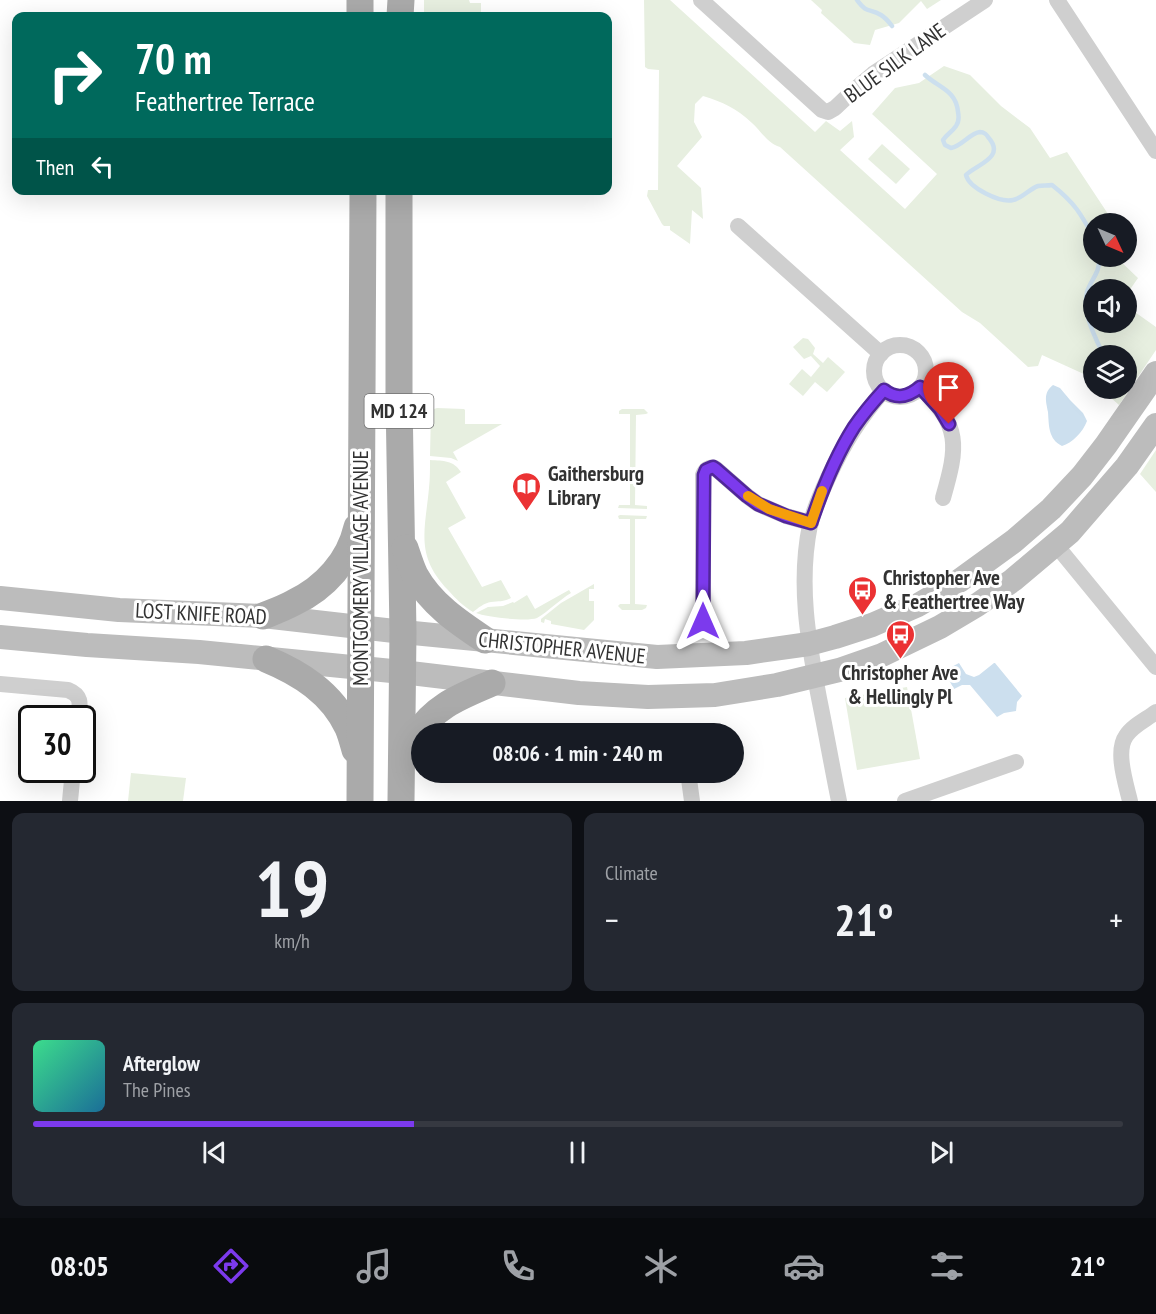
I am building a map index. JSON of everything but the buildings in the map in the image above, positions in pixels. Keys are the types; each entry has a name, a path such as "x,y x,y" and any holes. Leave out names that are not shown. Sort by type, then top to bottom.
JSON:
{"main road":[{"name":"MONTGOMERY VILLAGE AVENUE","path":"360,801 363,195"},
{"name":"MONTGOMERY VILLAGE AVENUE","path":"399,195 401,801"},
{"path":"263,616 294,603 320,587 334,572 353,541 361,508"},
{"path":"400,537 415,575 432,600 460,624 485,640"},
{"path":"266,659 298,674 329,699 348,728 360,766"},
{"path":"401,765 415,736 435,712 453,700 492,683"}],"street":[{"name":"BLUE SILK LANE","path":"701,0 826,112 833,110 862,82 886,65 985,0"},
{"path":"1058,0 1156,151"},
{"path":"738,225 881,354"},
{"path":"900,345 909,346 915,350 924,360 926,370 920,387 903,396 895,396 884,390 875,375 875,367 881,354 891,347 900,345"},
{"name":"CHRISTOPHER AVENUE","path":"402,632 657,657 683,657 746,653 809,644 872,625 918,605 959,581 1014,541 1051,509 1082,476 1106,445 1156,373"},
{"path":"920,387 946,417 952,433 953,459 943,498"},
{"path":"839,801 809,644 804,589 806,557 811,523 838,455 854,427 884,390"},
{"name":"CHRISTOPHER AVENUE","path":"402,672 579,693 648,698 716,695 777,685 839,670 882,655 940,627 1013,580 1070,532 1127,466 1156,425"},
{"path":"703,621 704,475 706,470 713,467 747,496 769,509 811,523"},
{"path":"1056,545 1156,667"},
{"name":"LOST KNIFE ROAD","path":"0,598 119,610 263,616 402,632"},
{"name":"LOST KNIFE ROAD","path":"0,637 199,652 402,672"},
{"path":"0,684 68,690 80,700 79,705"},
{"path":"1130,801 1122,761 1122,742 1129,732 1156,712"},
{"path":"905,801 1016,762"},
{"path":"70,801 72,783"},
{"path":"690,783 692,801"}],"green space":[{"path":"424,0 469,0 470,3 481,3 481,12 424,12"},
{"path":"644,0 670,0 815,132 826,121 840,131 852,121 854,137 840,150 905,209 937,174 872,114 895,88 919,83 944,66 970,75 1001,106 1030,128 1050,158 1067,152 1107,213 1083,213 1083,267 1126,267 1138,278 1083,279 1083,333 1137,333 1137,314 1156,327 1156,350 1137,378 1137,345 1083,345 1083,374 1042,355 1038,366 1028,367 980,323 962,312 746,118 735,109 703,96 695,104 694,122 702,137 677,166 701,188 703,219 692,210 690,244 670,230 670,226 662,224 647,196 648,190 658,190 659,70 645,67"},
{"path":"811,0 941,0 927,9 921,1 899,23 875,30 870,45 854,43 821,13 822,10"},
{"path":"882,144 910,169 896,184 868,159"},
{"path":"803,338 808,339 815,348 813,354 823,363 828,357 845,372 827,392 815,382 803,396 789,384 802,369 811,377 820,366 811,356 804,359 793,347"},
{"path":"1112,399 1123,399 1119,405"},
{"path":"437,408 464,409 465,424 502,424 453,452 458,461 430,456 431,410"},
{"path":"622,409 644,409 648,413 636,415 635,505 647,506 647,509 618,508 619,505 630,505 630,414 619,414"},
{"path":"1156,450 1156,492 1140,474"},
{"path":"430,460 451,463 461,472 446,482 466,518 448,528 482,587 501,580 511,598 486,603 473,612 448,590 438,577 426,554 425,542"},
{"path":"620,515 647,516 646,519 635,519 635,604 647,605 642,610 622,610 618,606 630,604 630,519 619,519"},
{"path":"594,584 594,589 589,589 589,601 594,601 594,620 584,630 551,624 551,621 545,619 544,623 541,622 541,619 561,603"},
{"path":"569,590 571,593 537,618 506,618 476,613 488,607 514,603 527,595 535,609"},
{"path":"907,687 920,759 857,770 845,698"},
{"path":"131,773 186,778 183,801 128,801"}],"water":[{"path":"1053,385 1060,388 1083,413 1087,421 1077,436 1062,446 1054,440 1049,427 1046,397"},
{"path":"959,663 966,674 974,677 995,663 1022,696 1017,702 1016,711 997,717 970,685 962,685 954,689 944,671"}],"waterway":[{"path":"857,0 866,9 883,16 892,26"},
{"path":"925,75 946,90 957,105 958,121 943,140 945,145 955,147 980,132 983,132 993,144 992,156 966,175 973,185 986,194 1007,200 1017,199 1038,186 1052,185 1077,209 1083,219"},
{"path":"1098,267 1087,292 1086,308 1090,325 1099,345"}],"slow traffic":[{"path":"748,496 769,509 811,523 822,491"}],"place":[{"name":"Gaithersburg Library","path":"527,512"},
{"name":"Christopher Ave & Feathertree Way","path":"862,616"},
{"name":"Christopher Ave & Hellingly Pl","path":"900,660"}],"route":[{"path":"703,621 704,475 708,468 716,469 758,504 786,516 811,523 838,455 854,427 884,390 895,396 903,396 920,387 934,401 949,424"}]}
